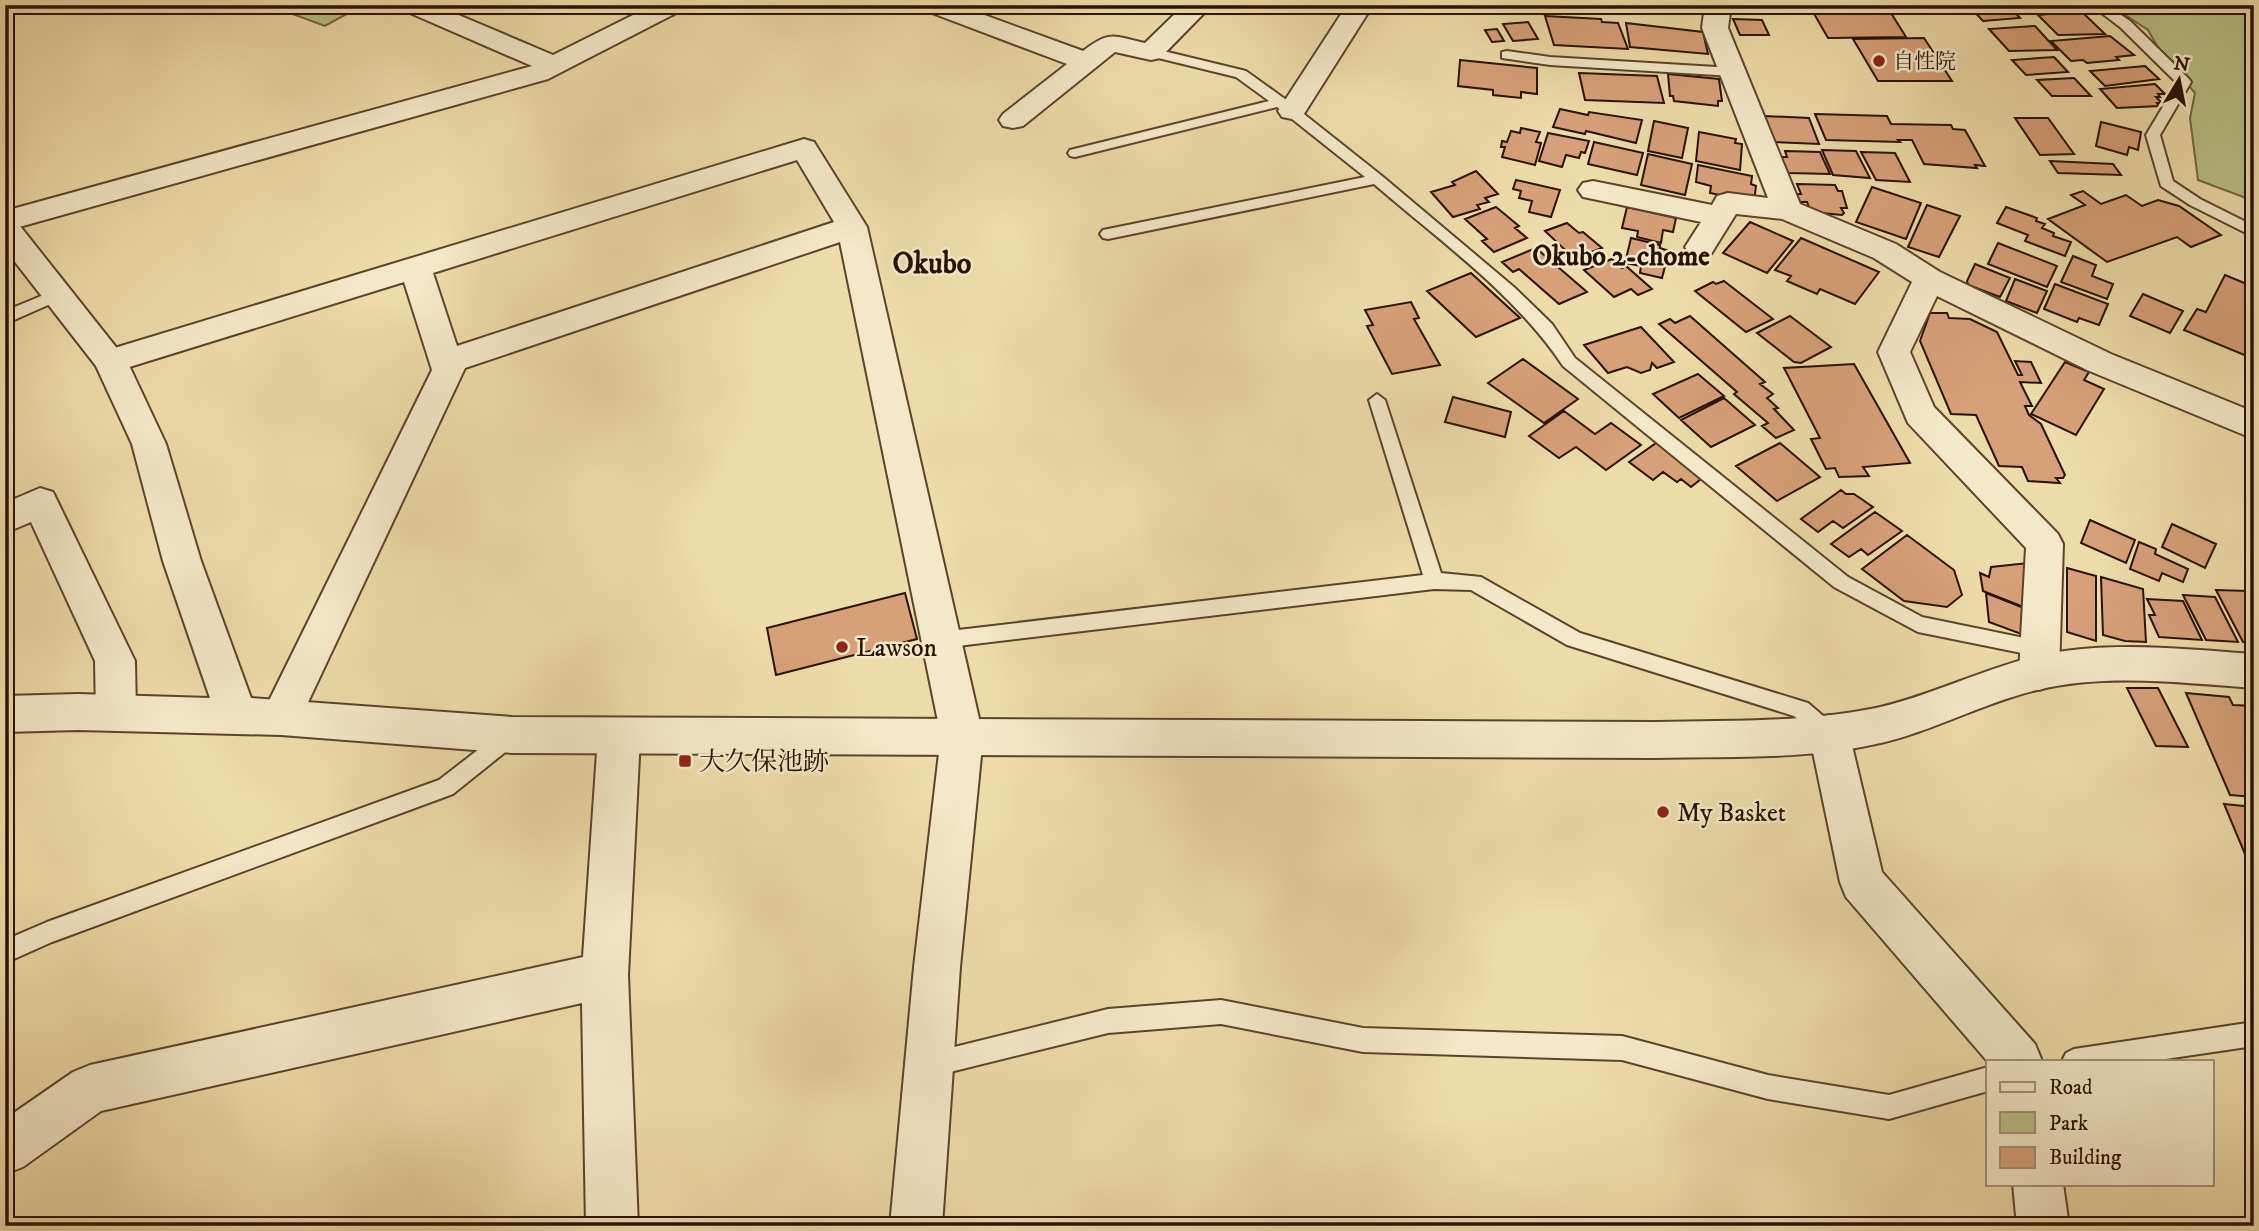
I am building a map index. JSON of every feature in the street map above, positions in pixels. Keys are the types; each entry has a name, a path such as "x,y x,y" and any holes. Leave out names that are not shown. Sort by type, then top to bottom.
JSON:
{"street":[{"path":"412,5 551,64"},
{"path":"5,221 538,72 673,5"},
{"path":"933,5 1087,62"},
{"path":"1013,120 1110,43 1151,52 1199,5"},
{"path":"1286,107 1360,5"},
{"path":"1718,5 1715,28 1788,210"},
{"path":"110,361 804,148 852,227 962,736 929,1065 916,1226"},
{"path":"1593,190 1720,216"},
{"path":"1700,247 1728,203 1788,210 1885,251 1928,279 2099,362 2254,426"},
{"path":"446,362 852,227"},
{"path":"5,228 110,361 149,444 182,561 237,716"},
{"path":"281,717 449,370 415,267"},
{"path":"1928,279 1894,352 1920,414 2045,544 2040,661"},
{"path":"5,519 40,502 116,661 116,713"},
{"path":"5,715 116,713 281,717 512,735 619,737 1654,740 1829,733 1877,726 2040,661 2069,668 2118,666 2254,671"},
{"path":"1829,733 1862,883 2017,1060"},
{"path":"612,1226 605,975 619,737"},
{"path":"5,1149 90,1089 605,975"},
{"path":"2038,1186 2043,1226"}],"lane":[{"path":"5,12 29,5"},
{"path":"2097,5 2125,24 2183,82 2153,135 2166,183 2195,202 2254,232"},
{"path":"1151,52 1241,74 1286,107 1377,179 1509,292 1546,328 1569,362 1841,582 1918,624 2040,661"},
{"path":"1507,55 1550,61 1733,72"},
{"path":"1075,153 1286,107"},
{"path":"1108,234 1377,179"},
{"path":"5,318 58,294"},
{"path":"1377,400 1434,581"},
{"path":"941,640 1434,581 1474,582 1574,639 1801,709 1829,733"},
{"path":"5,952 47,933 446,787 512,735"},
{"path":"929,1065 1108,1021 1221,1012 1363,1040 1622,1048 1768,1087 1889,1107 1986,1080"},
{"path":"2081,1060 2254,1034"}],"green space":[{"path":"268,5 363,5 325,26"},
{"path":"2110,5 2254,5 2254,201 2198,180 2190,118 2195,93 2160,51 2148,30"}],"building":[{"path":"1809,5 1886,5 1906,37 1828,38"},
{"path":"1968,5 2008,5 2020,18 1983,21"},
{"path":"2012,5 2073,5 2076,8 2018,11"},
{"path":"2081,11 2105,34 2058,35 2038,15"},
{"path":"1545,16 1601,19 1602,22 1618,23 1628,49 1554,45"},
{"path":"1733,19 1762,20 1769,35 1740,35"},
{"path":"1528,22 1538,39 1513,41 1503,24"},
{"path":"1626,23 1703,32 1708,54 1630,47"},
{"path":"2035,26 2057,50 2009,51 1989,29"},
{"path":"1497,29 1504,41 1492,42 1485,30"},
{"path":"2110,36 2134,55 2116,57 2119,60 2087,63 2083,60 2071,61 2051,41"},
{"path":"1924,38 1952,81 1878,81 1853,39"},
{"path":"2054,57 2068,72 2026,75 2012,60"},
{"path":"1460,60 1537,68 1537,94 1521,92 1521,98 1493,95 1493,90 1458,86"},
{"path":"2145,66 2159,79 2105,86 2090,71"},
{"path":"1579,73 1657,76 1664,103 1585,100"},
{"path":"1668,74 1719,79 1722,101 1718,101 1718,106 1674,101 1673,96 1670,96"},
{"path":"2074,78 2091,96 2052,96 2037,80"},
{"path":"2155,84 2165,94 2158,94 2160,97 2156,97 2162,103 2157,103 2159,106 2117,108 2100,89"},
{"path":"1560,109 1588,115 1589,112 1642,120 1636,143 1586,131 1585,134 1553,127"},
{"path":"1815,114 1887,116 1891,124 1951,125 1953,129 1965,130 1985,166 1975,165 1977,168 1924,164 1912,140 1826,140"},
{"path":"1764,116 1809,118 1819,144 1774,142"},
{"path":"2015,118 2048,118 2074,154 2040,155"},
{"path":"1654,121 1688,128 1682,158 1648,151"},
{"path":"2101,122 2141,132 2138,150 2129,147 2127,155 2096,146"},
{"path":"1521,128 1540,132 1536,142 1541,143 1535,165 1502,157 1505,147 1501,147 1502,141 1507,142 1511,131 1520,133"},
{"path":"1699,132 1736,139 1735,143 1742,144 1740,170 1696,161"},
{"path":"1548,133 1589,141 1585,153 1581,152 1579,158 1566,155 1562,167 1539,161"},
{"path":"1594,142 1643,153 1637,175 1588,164"},
{"path":"1822,150 1856,151 1870,178 1833,175"},
{"path":"1785,151 1820,152 1830,174 1788,173 1781,157 1787,157"},
{"path":"1861,152 1895,153 1910,182 1876,180"},
{"path":"1648,154 1692,164 1685,195 1641,185"},
{"path":"2050,161 2113,164 2121,175 2058,173"},
{"path":"1698,165 1752,176 1751,184 1756,186 1754,202 1710,193 1711,186 1696,182"},
{"path":"1476,171 1498,194 1485,198 1489,202 1477,205 1480,209 1453,217 1431,192 1455,185 1452,182"},
{"path":"1516,180 1560,190 1551,217 1529,212 1532,201 1519,198 1521,191 1513,189"},
{"path":"1797,184 1835,185 1838,191 1842,191 1847,208 1841,208 1844,213 1842,215 1811,212 1807,202 1798,202 1795,194 1801,194"},
{"path":"1872,187 1921,203 1906,239 1856,222"},
{"path":"2083,191 2101,204 2126,195 2142,206 2158,200 2179,206 2221,235 2191,247 2177,237 2107,262 2048,219 2085,205 2071,195"},
{"path":"1927,205 1960,216 1939,257 1908,247"},
{"path":"1496,207 1519,226 1515,228 1527,238 1494,252 1482,241 1487,239 1465,219"},
{"path":"1627,207 1676,218 1673,232 1663,230 1661,243 1637,237 1638,231 1622,228"},
{"path":"2006,207 2037,218 2036,221 2045,224 2042,228 2054,233 2053,236 2071,242 2065,256 2025,241 2028,235 1997,223"},
{"path":"1750,222 1793,241 1767,273 1723,253"},
{"path":"1567,223 1602,248 1589,253 1596,260 1581,265 1545,231"},
{"path":"1631,238 1660,245 1660,248 1669,251 1662,278 1640,273 1641,266 1625,263"},
{"path":"1801,238 1879,272 1855,304 1820,289 1817,294 1787,281 1791,276 1775,270"},
{"path":"1998,243 2057,266 2047,287 1988,264"},
{"path":"1536,248 1587,292 1559,304 1519,269 1513,272 1502,262"},
{"path":"2073,256 2096,265 2092,276 2113,284 2107,299 2061,282"},
{"path":"1612,259 1622,268 1626,266 1652,289 1638,295 1631,289 1614,297 1584,270"},
{"path":"1975,264 2010,278 2000,297 1968,285 1967,281"},
{"path":"1471,273 1520,318 1476,337 1427,291"},
{"path":"2225,275 2254,287 2254,359 2184,330 2197,309 2206,312"},
{"path":"2015,279 2047,291 2037,313 2006,301"},
{"path":"1724,281 1773,319 1746,332 1695,291 1713,282 1716,284"},
{"path":"2055,284 2108,304 2099,325 2079,318 2077,322 2044,309"},
{"path":"2143,294 2183,311 2170,333 2130,316"},
{"path":"1411,302 1419,318 1414,319 1440,365 1392,374 1367,326 1373,325 1365,310"},
{"path":"1930,313 1947,313 1949,318 1970,319 1997,332 2018,375 2022,375 2015,361 2031,362 2041,383 2020,382 2032,406 2025,406 2029,415 2041,424 2065,475 2063,478 2056,478 2060,483 2028,481 2022,467 1999,466 1976,415 1951,414 1920,341"},
{"path":"1690,316 1765,382 1760,384 1773,394 1767,398 1794,430 1776,438 1762,426 1768,423 1734,394 1737,392 1659,324 1670,319 1675,323"},
{"path":"1790,316 1831,347 1801,363 1794,362 1757,333"},
{"path":"1641,327 1674,362 1657,368 1652,363 1650,370 1641,373 1627,367 1608,373 1584,345"},
{"path":"1523,359 1578,399 1544,423 1488,383"},
{"path":"2065,362 2089,372 2084,380 2104,389 2076,435 2031,414"},
{"path":"1854,364 1910,463 1863,467 1869,476 1839,477 1835,468 1826,469 1811,439 1820,438 1784,368"},
{"path":"1698,374 1724,396 1679,418 1653,394"},
{"path":"1453,397 1511,412 1505,437 1445,422"},
{"path":"1724,398 1755,425 1711,447 1681,420"},
{"path":"1564,411 1595,434 1611,423 1641,445 1606,470 1576,447 1559,458 1529,436"},
{"path":"1659,441 1706,475 1691,487 1681,479 1677,482 1663,472 1653,480 1629,462"},
{"path":"1780,443 1820,477 1777,501 1736,466"},
{"path":"1841,490 1846,494 1854,494 1873,507 1843,528 1833,521 1818,532 1801,519"},
{"path":"1875,512 1902,531 1868,555 1861,549 1849,557 1831,544"},
{"path":"2090,520 2135,540 2126,563 2081,543"},
{"path":"2172,524 2216,544 2205,568 2162,547"},
{"path":"1907,535 1954,570 1962,595 1947,607 1904,601 1862,569"},
{"path":"2139,542 2156,549 2155,554 2188,569 2183,582 2162,573 2159,581 2130,569"},
{"path":"2028,563 2026,608 1983,591 1980,573 1989,577 1991,567"},
{"path":"2067,568 2096,576 2096,641 2067,632"},
{"path":"2101,577 2143,589 2146,642 2125,641 2103,635"},
{"path":"2216,590 2248,591 2254,602 2254,643 2243,642"},
{"path":"905,593 917,639 776,675 767,628"},
{"path":"1986,593 2029,610 2024,635 1989,622"},
{"path":"2183,595 2215,597 2238,642 2206,640"},
{"path":"2147,599 2183,601 2202,640 2159,637 2149,615 2155,615"},
{"path":"2127,688 2158,688 2188,747 2156,746"},
{"path":"2186,693 2229,697 2233,705 2254,706 2254,797 2230,795"},
{"path":"2224,804 2254,807 2254,859 2247,859"}],"place":[{"name":"自性院","path":"1879,61"},
{"name":"Lawson","path":"842,647"},
{"name":"大久保池跡","path":"685,761"},
{"name":"My Basket","path":"1663,812"}],"district":[{"name":"Okubo 2-chome","path":"1621,255"},
{"name":"Okubo","path":"932,263"}]}
